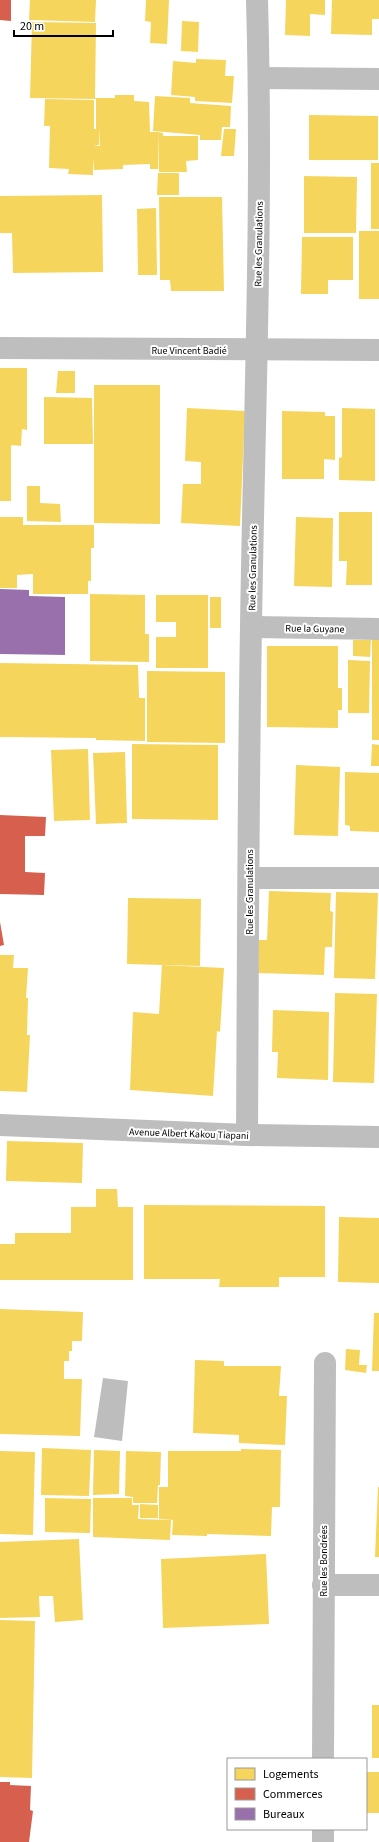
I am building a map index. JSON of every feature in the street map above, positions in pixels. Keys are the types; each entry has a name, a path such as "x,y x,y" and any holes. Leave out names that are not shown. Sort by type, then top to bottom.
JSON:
{"street":[{"name":"Rue les Granulations","path":"248,1135 250,628 257,350 259,78 257,0"},
{"path":"259,78 379,79"},
{"name":"Rue Vincent Badié","path":"0,348 379,350"},
{"name":"Rue la Guyane","path":"250,628 379,629"},
{"path":"249,878 379,878"},
{"name":"Avenue Albert Kakou Tiapani","path":"0,1125 248,1135 379,1137"},
{"name":"Rue les Bondrées","path":"323,1758 325,1363"},
{"path":"323,1585 379,1585"},
{"path":"323,1830 323,1842"}],"shaded area":[{"path":"103,1378 128,1381 122,1441 94,1437"}],"building: Logements":[{"path":"30,0 96,0 95,22 29,20"},
{"path":"146,0 169,0 167,44 150,43 151,22 145,21"},
{"path":"286,0 325,0 325,15 310,14 310,36 285,35"},
{"path":"332,0 379,0 379,19 372,19 372,35 331,34"},
{"path":"182,21 199,22 198,52 181,51"},
{"path":"32,22 96,23 95,98 115,98 115,95 134,95 134,101 149,102 150,132 158,132 158,169 150,169 150,164 123,165 123,169 94,170 93,158 93,175 68,174 69,169 49,168 50,126 44,126 45,99 94,100 94,129 96,129 96,99 30,98","holes":["99,128 100,146 93,146 99,145"]},
{"path":"196,59 226,60 225,76 234,76 232,103 195,101 195,97 171,95 173,61 196,63"},
{"path":"155,96 190,98 190,103 231,106 230,127 222,127 221,140 200,140 200,135 153,131"},
{"path":"309,115 378,116 378,160 309,160"},
{"path":"224,129 236,129 234,156 221,156"},
{"path":"158,132 163,133 163,136 198,136 198,160 186,161 187,172 159,172"},
{"path":"371,163 379,163 379,229 371,229"},
{"path":"158,173 179,173 179,195 157,195"},
{"path":"304,176 357,177 356,233 304,233"},
{"path":"102,195 103,272 13,273 12,233 0,233 0,196"},
{"path":"159,197 222,197 224,291 171,291 170,280 160,280"},
{"path":"156,208 157,275 138,275 137,209"},
{"path":"359,231 379,231 379,299 359,299"},
{"path":"302,237 353,237 353,280 328,280 328,294 301,294"},
{"path":"0,368 27,368 27,430 22,429 21,446 11,445 11,501 0,501"},
{"path":"58,371 75,371 75,393 56,393"},
{"path":"94,385 160,385 160,524 94,523"},
{"path":"44,397 92,398 93,444 44,444"},
{"path":"187,408 245,411 240,526 181,523 183,484 201,484 201,462 185,461"},
{"path":"342,408 375,409 375,481 339,480 339,458 342,457"},
{"path":"282,411 325,412 325,416 335,416 335,460 324,459 324,479 282,479"},
{"path":"27,486 40,486 40,503 60,504 61,522 27,521"},
{"path":"339,512 372,512 372,585 346,585 347,561 339,561"},
{"path":"0,517 23,517 23,525 94,525 94,548 91,548 91,581 88,581 88,594 33,594 33,574 17,575 17,588 0,588"},
{"path":"296,517 333,518 332,587 294,586"},
{"path":"90,594 145,595 145,634 149,634 149,662 90,661"},
{"path":"156,595 208,595 208,668 156,668 156,637 176,637 176,622 156,622"},
{"path":"210,597 221,597 221,628 210,628"},
{"path":"372,639 379,639 379,740 372,740"},
{"path":"353,640 371,640 370,657 353,656"},
{"path":"267,646 338,646 338,688 342,688 342,710 338,710 338,728 267,727"},
{"path":"348,660 370,661 369,713 348,713"},
{"path":"0,663 138,665 139,698 145,698 145,741 96,740 96,738 0,737"},
{"path":"147,671 225,672 225,743 147,742"},
{"path":"132,744 218,745 218,820 132,819"},
{"path":"372,744 379,745 379,766 371,766"},
{"path":"88,749 90,820 54,821 51,750"},
{"path":"125,752 127,823 96,824 93,753"},
{"path":"296,765 340,767 338,836 294,835"},
{"path":"345,772 379,773 379,832 350,831 350,826 345,825"},
{"path":"269,891 331,893 330,911 333,912 332,947 325,947 324,975 258,973 259,940 267,940"},
{"path":"336,892 378,893 375,979 334,978"},
{"path":"128,898 201,899 200,966 127,964"},
{"path":"0,955 14,955 13,968 28,968 26,998 28,998 27,1035 30,1035 27,1092 0,1091"},
{"path":"162,965 224,968 220,1032 217,1031 213,1096 130,1090 133,1012 159,1014"},
{"path":"335,993 377,994 374,1083 333,1082"},
{"path":"273,1010 329,1012 328,1080 277,1078 278,1052 272,1052"},
{"path":"7,1141 83,1143 82,1183 6,1181"},
{"path":"96,1189 117,1189 118,1207 133,1207 133,1280 0,1280 0,1244 15,1244 15,1233 71,1233 71,1207 96,1207"},
{"path":"144,1205 325,1206 325,1277 279,1277 279,1287 219,1287 220,1279 144,1279"},
{"path":"339,1217 379,1218 379,1283 338,1282"},
{"path":"0,1309 83,1312 82,1341 72,1341 72,1351 69,1351 69,1361 64,1361 64,1379 82,1379 80,1436 0,1434"},
{"path":"374,1313 379,1313 379,1371 372,1371"},
{"path":"346,1349 360,1350 359,1365 367,1365 366,1373 345,1370"},
{"path":"195,1360 224,1361 224,1366 281,1366 279,1396 287,1396 285,1445 239,1443 239,1435 193,1433"},
{"path":"42,1448 91,1450 89,1496 41,1495"},
{"path":"241,1449 281,1450 280,1507 272,1507 271,1536 207,1534 207,1536 172,1535 173,1520 159,1519 159,1487 168,1487 168,1451 241,1451"},
{"path":"94,1450 120,1451 119,1494 93,1495"},
{"path":"0,1451 35,1452 33,1535 0,1534"},
{"path":"126,1451 161,1452 160,1485 158,1485 157,1503 133,1503 133,1497 125,1496"},
{"path":"378,1487 379,1557 375,1557"},
{"path":"45,1498 91,1499 90,1533 45,1532"},
{"path":"93,1498 132,1498 132,1505 139,1505 138,1519 171,1520 170,1540 93,1537"},
{"path":"140,1504 158,1505 158,1518 140,1518"},
{"path":"79,1539 83,1620 55,1622 53,1596 39,1596 40,1617 0,1618 0,1542"},
{"path":"266,1554 269,1624 163,1628 161,1559"},
{"path":"0,1620 35,1621 32,1778 0,1777"},
{"path":"372,1705 379,1705 379,1758 372,1758"},
{"path":"367,1772 379,1772 379,1813 367,1813"}],"building: Commerces":[{"path":"0,0 11,0 11,21 0,20"},
{"path":"0,815 46,817 45,836 25,836 25,872 45,873 44,895 0,894"},
{"path":"0,922 4,945 0,946"},
{"path":"0,1782 10,1782 10,1785 31,1786 30,1810 33,1811 29,1842 0,1842"}],"building: Bureaux":[{"path":"0,589 29,590 29,596 65,597 65,655 0,654"}]}
